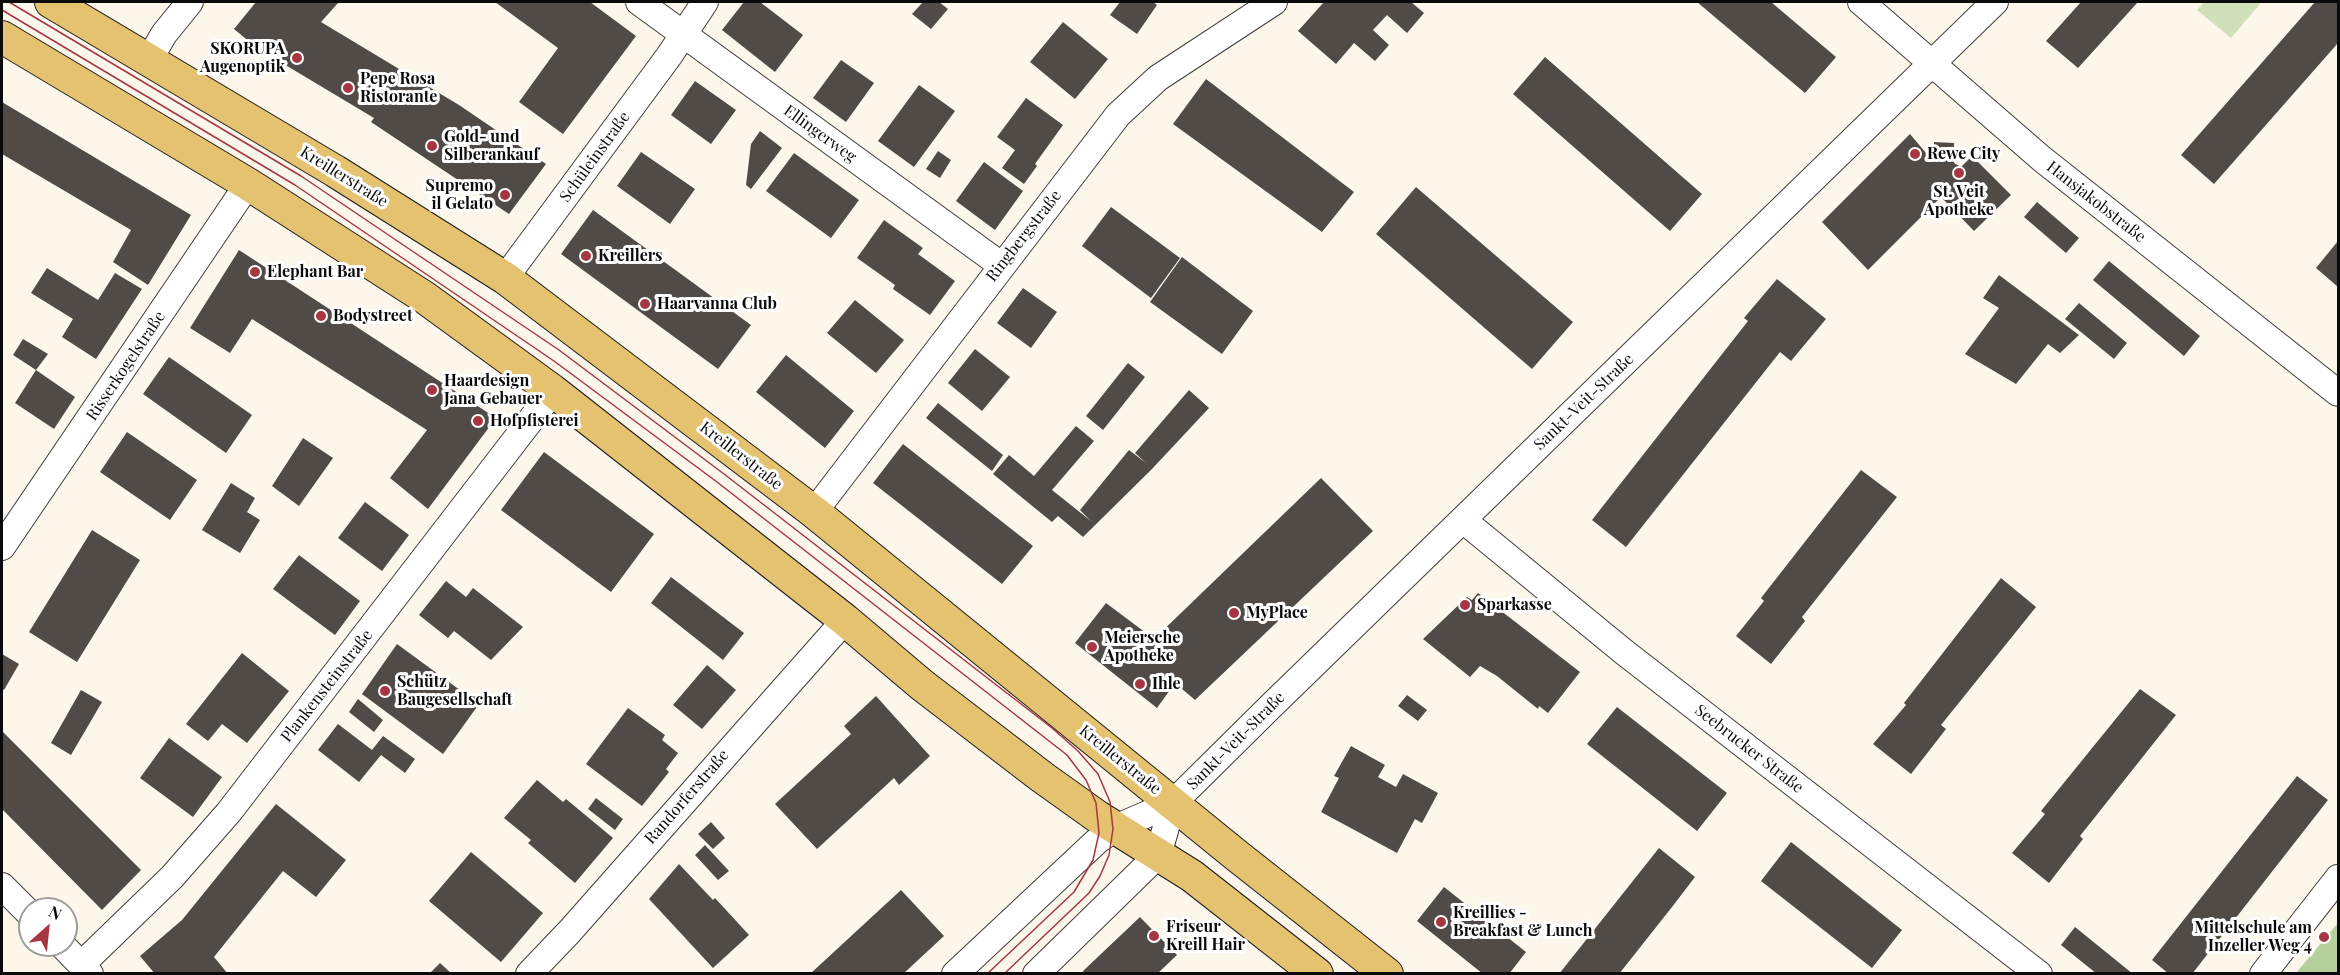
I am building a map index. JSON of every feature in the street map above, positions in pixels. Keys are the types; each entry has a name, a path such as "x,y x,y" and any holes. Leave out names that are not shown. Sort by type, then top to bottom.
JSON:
{"main road":[{"name":"Kreillerstraße","path":"51,2 335,171 505,278 814,512 1236,855 1387,974"},
{"path":"2,37 248,184 424,297 553,391 845,620 922,685 1033,770 1115,828 1192,876 1317,974"}],"street":[{"path":"149,60 164,34 190,2"},
{"name":"Ellingerweg","path":"639,2 1002,265"},
{"name":"Schüleinstraße","path":"505,278 705,2"},
{"name":"Ringbergstraße","path":"814,512 1118,115 1158,78 1274,2"},
{"name":"Hansjakobstraße","path":"1861,2 2042,159 2338,393"},
{"name":"Sankt-Veit-Straße","path":"955,974 1094,844 1115,828 1173,803 1995,2"},
{"name":"Risserkogelstraße","path":"2,547 248,184"},
{"name":"Plankensteinstraße","path":"86,969 229,812 553,391"},
{"name":"Seebrucker Straße","path":"1463,520 1624,652 2039,974"},
{"name":"Randorferstraße","path":"529,974 570,931 845,620"},
{"name":"Sankt-Veit-Straße","path":"1036,974 1158,855 1173,803"},
{"path":"2263,974 2338,878"},
{"path":"2,886 18,902"},
{"path":"74,957 86,969"}],"green space":[{"path":"2204,2 2257,2 2260,4 2231,38 2197,10"},
{"path":"2338,923 2338,973 2296,973"}],"building":[{"path":"256,2 337,2 321,22 459,105 546,164 509,214 371,122 374,118 257,48 234,29"},
{"path":"495,2 590,2 636,36 563,134 519,102 558,48"},
{"path":"744,2 760,2 803,35 775,72 722,30"},
{"path":"923,2 939,2 948,9 931,29 912,14"},
{"path":"1120,2 1153,2 1157,5 1137,34 1110,15"},
{"path":"1324,2 1411,2 1424,13 1407,33 1387,15 1373,30 1389,45 1375,61 1354,43 1336,64 1298,31"},
{"path":"1697,2 1771,2 1836,57 1805,93"},
{"path":"2081,2 2138,2 2078,68 2046,41"},
{"path":"2315,2 2338,2 2338,43 2214,184 2181,155"},
{"path":"1063,22 1108,59 1075,99 1030,62"},
{"path":"1545,57 1702,194 1670,231 1513,94"},
{"path":"841,60 874,83 846,122 813,98"},
{"path":"1206,79 1354,192 1322,232 1173,124"},
{"path":"695,81 736,110 711,144 671,115"},
{"path":"919,85 955,111 914,167 878,141"},
{"path":"1026,98 1063,125 1035,164 1037,166 1024,184 1002,168 1015,150 997,137"},
{"path":"2,102 191,215 148,285 113,262 131,230 2,154"},
{"path":"760,131 782,148 751,189 746,185 751,144"},
{"path":"1910,134 1926,153 1934,154 1934,142 1954,143 1954,163 1961,167 1972,156 2011,195 1974,231 1941,197 1868,270 1822,222"},
{"path":"938,151 951,160 940,178 926,169"},
{"path":"641,152 695,189 670,224 617,186"},
{"path":"794,153 859,200 831,238 766,191"},
{"path":"984,162 1023,191 995,230 956,201"},
{"path":"1416,187 1573,322 1532,369 1376,234"},
{"path":"2037,202 2079,238 2066,253 2024,217"},
{"path":"1111,207 1180,258 1151,298 1082,246"},
{"path":"593,210 751,325 718,369 561,254"},
{"path":"884,220 923,248 918,254 955,281 930,315 893,289 895,285 857,258"},
{"path":"2338,241 2338,287 2316,268"},
{"path":"239,250 496,418 428,509 390,478 427,430 252,319 230,353 190,328"},
{"path":"1182,257 1253,311 1222,354 1150,302"},
{"path":"2109,261 2200,336 2184,356 2093,280"},
{"path":"47,268 98,300 115,273 142,289 96,359 62,337 73,319 31,293"},
{"path":"1999,275 2079,335 2060,353 2048,344 2016,384 1965,354 1999,308 1983,298"},
{"path":"1777,279 1826,319 1791,361 1780,352 1626,547 1592,520 1748,321 1744,318"},
{"path":"1023,288 1057,312 1031,348 997,323"},
{"path":"855,300 904,340 876,373 827,333"},
{"path":"2079,303 2127,343 2114,359 2065,319"},
{"path":"23,339 48,354 36,370 13,355"},
{"path":"975,349 1010,377 982,411 948,383"},
{"path":"786,355 854,411 825,448 756,392"},
{"path":"169,357 252,415 226,453 143,394"},
{"path":"1128,363 1145,377 1103,430 1086,416"},
{"path":"36,370 75,397 54,429 15,403"},
{"path":"1189,390 1209,408 1152,469 1083,537 1058,516 1052,522 993,474 1009,455 1034,476 1076,426 1094,441 1052,490 1091,521 1080,510 1129,450 1146,463 1135,453"},
{"path":"938,403 1003,455 992,471 926,418"},
{"path":"127,432 197,480 170,520 100,472"},
{"path":"303,438 333,458 299,506 272,486"},
{"path":"903,444 1033,546 1002,584 873,483"},
{"path":"544,452 654,534 611,592 501,510"},
{"path":"1861,470 1897,497 1802,617 1805,621 1771,664 1736,636 1764,601 1761,598"},
{"name":"MyPlace","path":"1321,478 1373,531 1195,700 1175,683 1157,708 1075,643 1106,603 1154,639"},
{"path":"231,483 255,498 247,512 260,520 240,553 202,530"},
{"path":"365,502 409,535 382,571 338,538"},
{"path":"92,530 140,560 77,662 29,632"},
{"path":"299,555 360,601 335,635 273,589"},
{"path":"671,577 744,633 723,660 651,603"},
{"path":"2001,578 2036,607 1941,725 1946,729 1911,774 1873,744 1906,705 1904,703"},
{"path":"446,581 466,597 473,588 523,627 491,660 454,631 448,638 419,615"},
{"path":"1478,593 1580,672 1548,713 1539,706 1538,709 1497,676 1480,666 1470,677 1423,639 1467,597 1472,600"},
{"path":"397,644 479,704 443,754 362,694"},
{"path":"242,653 289,691 247,743 222,724 208,741 186,724"},
{"path":"2,654 19,664 4,690 2,689"},
{"path":"707,665 736,690 702,729 673,705"},
{"path":"2140,689 2176,715 2080,836 2083,839 2049,883 2012,853 2045,814 2041,811"},
{"path":"81,690 102,702 71,755 51,743"},
{"path":"1407,695 1427,710 1418,721 1398,706"},
{"path":"876,696 930,756 899,785 894,778 817,849 775,804 851,734 844,726"},
{"path":"358,699 383,720 374,732 349,712"},
{"path":"1617,707 1727,793 1697,831 1587,744"},
{"path":"628,708 665,735 662,740 678,753 666,769 669,772 642,806 586,764"},
{"path":"338,724 372,750 383,736 415,759 405,773 381,755 359,782 318,750"},
{"path":"2,731 141,870 102,910 2,809"},
{"path":"169,738 222,777 193,817 140,778"},
{"path":"1351,746 1385,765 1378,777 1396,787 1403,774 1438,793 1422,823 1415,819 1397,853 1321,812 1339,778 1334,776"},
{"path":"2297,776 2328,800 2192,974 2169,974 2152,960"},
{"path":"537,780 563,802 566,799 613,838 575,883 528,843 531,840 504,818"},
{"path":"596,798 623,819 615,830 588,809"},
{"path":"276,804 346,860 316,897 283,871 214,957 228,974 155,974 140,956 182,920"},
{"path":"711,822 725,838 713,849 698,834"},
{"path":"1791,842 1902,930 1872,968 1761,881"},
{"path":"705,845 729,871 718,880 695,855"},
{"path":"1659,848 1695,877 1619,974 1559,974"},
{"path":"471,852 543,913 501,962 429,901"},
{"path":"679,864 749,935 713,968 649,899"},
{"path":"1444,887 1526,952 1509,974 1483,974 1417,921"},
{"path":"901,890 944,936 903,974 810,974"},
{"path":"1140,917 1177,955 1157,974 1085,974 1083,971"},
{"path":"2075,927 2133,974 2097,974 2061,945"},
{"path":"440,963 452,974 429,974"}],"tram line":[{"path":"9,2 301,176 559,350 724,474 1052,728 1078,751 1098,774 1110,802 1113,829 1109,855 1100,876 1089,893 1004,974"},
{"path":"2,10 295,185 554,361 717,482 1067,755 1086,780 1096,803 1099,833 1093,860 1074,892 987,974"}],"place":[{"name":"SKORUPA Augenoptik","path":"297,58"},
{"name":"Pepe Rosa Ristorante","path":"348,88"},
{"name":"Gold- und Silberankauf","path":"432,146"},
{"name":"Rewe City","path":"1915,154"},
{"name":"St. Veit Apotheke","path":"1959,173"},
{"name":"Supremo il Gelato","path":"505,195"},
{"name":"Kreillers","path":"586,256"},
{"name":"Elephant Bar","path":"255,272"},
{"name":"Haarvanna Club","path":"645,304"},
{"name":"Bodystreet","path":"321,316"},
{"name":"Haardesign Jana Gebauer","path":"432,390"},
{"name":"Hofpfisterei","path":"478,421"},
{"name":"Sparkasse","path":"1465,605"},
{"name":"MyPlace","path":"1234,613"},
{"name":"Meiersche Apotheke","path":"1092,647"},
{"name":"Ihle","path":"1140,684"},
{"name":"Schütz Baugesellschaft","path":"385,691"},
{"name":"Kreillies - Breakfast & Lunch","path":"1441,922"},
{"name":"Friseur Kreill Hair","path":"1154,936"},
{"name":"Mittelschule am Inzeller Weg 4","path":"2324,937"}]}
